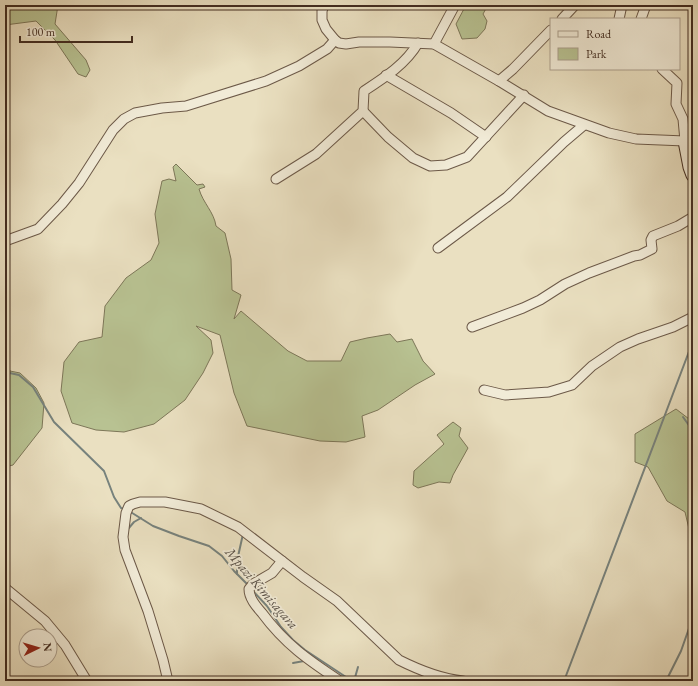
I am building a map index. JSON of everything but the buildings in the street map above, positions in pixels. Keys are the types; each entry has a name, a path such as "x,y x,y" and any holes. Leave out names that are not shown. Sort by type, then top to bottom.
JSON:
{"street":[{"path":"324,5 322,20 326,29 335,40 346,44 359,42 434,44 548,111 584,125 609,133 636,139 685,141"},
{"path":"434,44 455,5"},
{"path":"563,18 575,5"},
{"path":"619,18 622,5"},
{"path":"641,18 646,5"},
{"path":"499,81 513,69 550,31"},
{"path":"5,242 38,229 62,204 79,183 113,130 124,119 135,113 162,108 186,106 266,82 299,66 327,49 335,40"},
{"path":"276,179 316,154 363,111 364,91 404,61 418,43"},
{"path":"663,70 677,83 676,104 683,119 685,141 693,175"},
{"path":"386,75 450,113 486,137"},
{"path":"363,111 413,158 430,166 446,166 467,157 524,96"},
{"path":"438,248 507,197 564,142 584,125"},
{"path":"472,327 523,308 540,300 565,284 589,273 640,255 652,249 651,240 653,236 678,226 693,217"},
{"path":"484,390 506,396 549,392 572,385 592,366 620,347 673,327 693,317"},
{"path":"168,681 148,611 125,550 122,533 127,510 133,504 140,502 165,502 201,510 238,527 337,601 399,660 411,667 442,677 463,681"},
{"path":"282,561 272,573 253,584 249,589 249,593 266,619 289,644 299,653 340,681"},
{"path":"5,588 45,621 65,645 87,681"}],"green space":[{"path":"5,5 58,5 55,24 86,60 90,70 86,77 78,74 55,40 36,21 5,25"},
{"path":"466,5 488,5 483,14 487,21 485,29 477,38 462,39 456,24"},
{"path":"176,164 197,185 203,184 205,187 199,189 201,194 213,216 216,226 225,233 231,259 232,290 241,295 234,319 241,311 288,351 307,361 341,361 350,342 367,338 390,334 397,342 412,339 423,361 435,374 415,385 378,410 362,416 365,437 346,442 320,441 247,426 234,393 220,335 196,326 211,340 213,353 203,373 185,400 154,424 124,432 96,430 72,423 61,391 64,362 79,342 102,337 105,306 126,278 151,260 159,243 155,214 162,181 169,179 176,181 173,167"},
{"path":"5,359 10,371 20,373 36,388 44,403 42,428 13,465 5,467"},
{"path":"676,409 693,422 693,528 689,529 685,512 667,501 648,467 635,462 635,434"},
{"path":"453,422 461,428 459,436 468,448 450,483 439,482 418,488 413,485 414,471 444,444 437,435"}],"waterway":[{"path":"564,681 693,341"},
{"name":"Mpazi Kimisagara","path":"5,372 19,375 33,387 54,422 104,471 114,497 121,508 125,509"},
{"path":"683,417 693,431"},
{"name":"Mpazi Kimisagara","path":"129,511 153,526 209,546 222,556 248,585"},
{"path":"128,529 134,522 141,518"},
{"path":"237,574 237,561 243,534"},
{"name":"Mpazi Kimisagara","path":"252,590 267,606 281,627 293,640 305,650 352,681"},
{"path":"666,681 681,651 693,617"},
{"path":"293,663 304,661"},
{"path":"354,681 358,667"}]}
